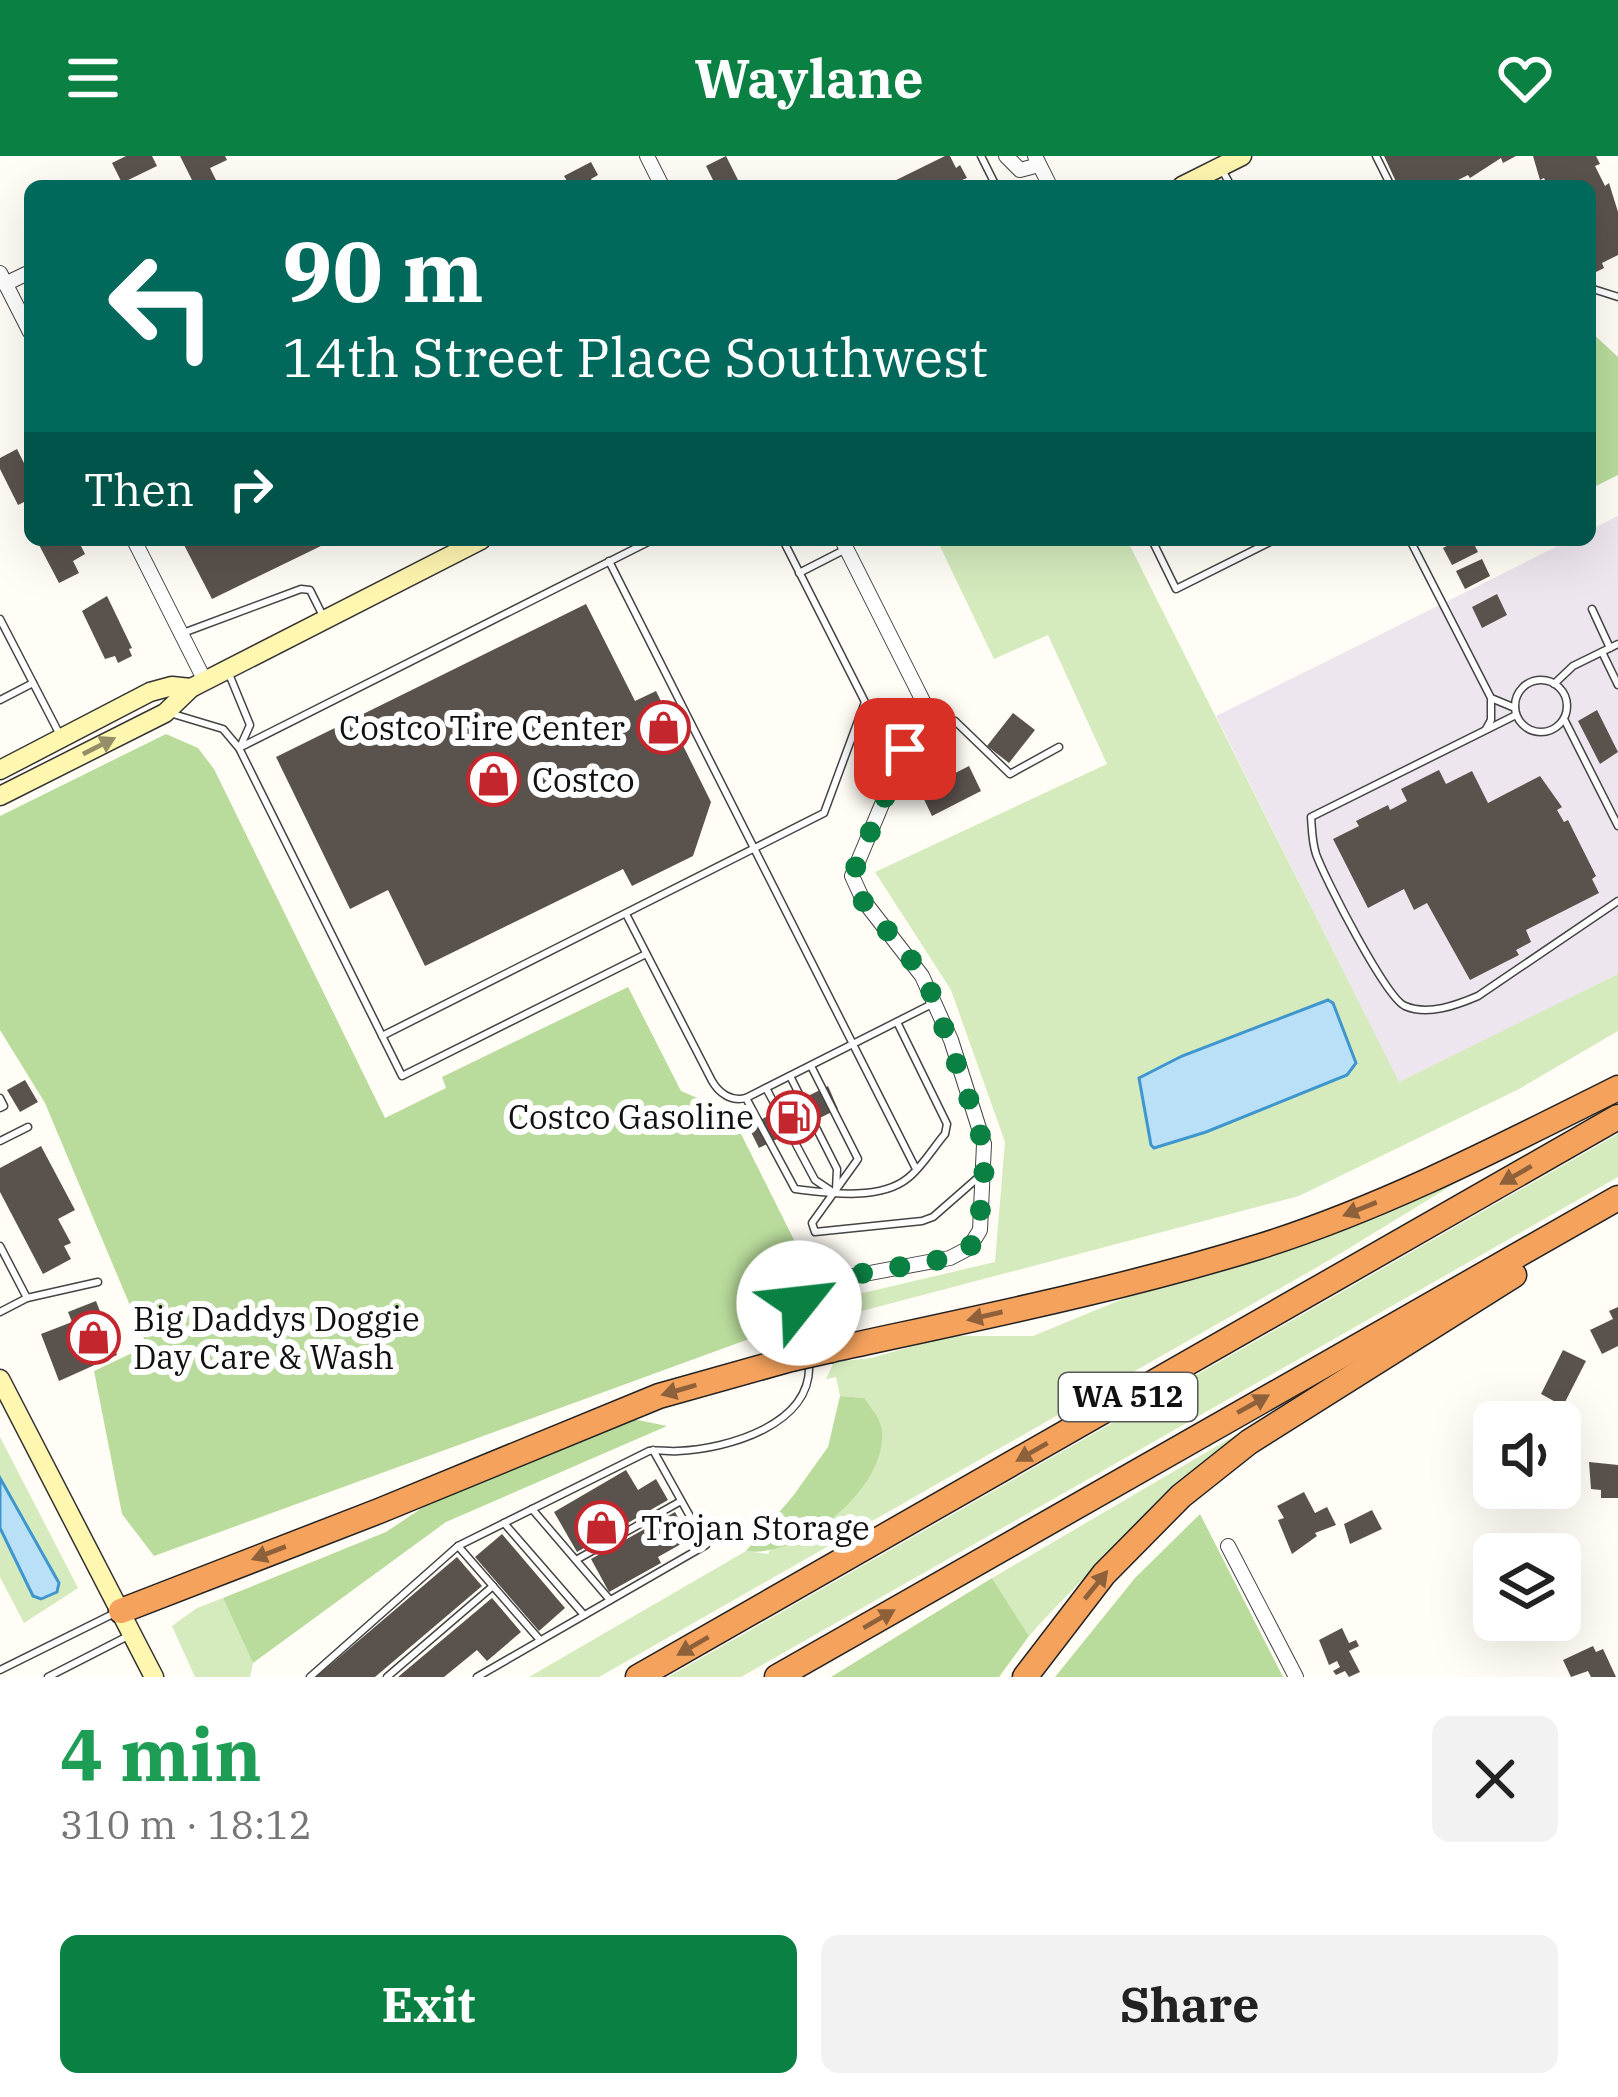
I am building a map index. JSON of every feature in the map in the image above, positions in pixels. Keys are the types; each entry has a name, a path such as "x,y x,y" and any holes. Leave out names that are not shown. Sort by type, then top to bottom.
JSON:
{"highway":[{"path":"126,1622 659,1396 810,1350 995,1314 1257,1247 1380,1201 1618,1088"},
{"name":"WA 512","path":"638,1677 1618,1117"},
{"name":"WA 512","path":"777,1677 1618,1198"},
{"path":"1024,1677 1104,1574 1180,1496 1237,1451 1618,1210"}],"main road":[{"path":"1191,180 1218,161 1241,156"},
{"path":"0,796 165,712 198,685 470,546"},
{"path":"0,770 150,692 198,685"},
{"path":"0,1379 154,1677"}],"street":[{"path":"1006,156 1020,170 1037,160"},
{"path":"3,279 24,320"},
{"path":"141,546 182,634 198,685"},
{"path":"810,1350 799,1298 811,1284 941,1261 969,1248 980,1230 984,1172 984,1144 936,1003 913,962 862,900 852,876 905,749 928,711 846,546"},
{"path":"1228,1546 1295,1677"}],"lane":[{"path":"239,748 640,546"},
{"path":"382,1036 824,813 865,702 786,546"},
{"path":"800,573 842,546"},
{"path":"1155,546 1176,589 1262,546"},
{"path":"1413,546 1490,698 1491,720 1484,731"},
{"path":"609,562 916,1169"},
{"path":"182,634 301,589 310,590 326,621"},
{"path":"1592,609 1610,648 1618,685"},
{"path":"0,619 62,738"},
{"path":"1554,684 1562,674 1610,648"},
{"path":"227,670 250,725 239,748"},
{"path":"1618,826 1564,718 1566,701 1554,684 1541,680 1524,686 1516,712 1311,817 1316,853 1394,999 1420,1010 1478,996 1618,901"},
{"path":"0,700 33,683"},
{"path":"1490,698 1516,712 1527,729 1543,732 1564,718"},
{"path":"928,711 955,721 1010,774 1059,747"},
{"path":"165,712 211,724 232,737 402,1076 646,954"},
{"path":"626,914 716,1088 735,1099 746,1098 936,1003"},
{"path":"746,1098 795,1189 836,1193 874,1190 904,1181 945,1134 947,1124 897,1022"},
{"path":"811,1065 858,1159 812,1223 815,1232 922,1221 933,1217 984,1172"},
{"path":"790,1076 837,1169 836,1193"},
{"path":"766,1088 815,1180 836,1193"},
{"path":"0,1098 4,1106 0,1108"},
{"path":"0,1141 28,1127"},
{"path":"0,1246 27,1298"},
{"path":"0,1312 27,1298 98,1282"},
{"path":"310,1677 458,1546 653,1450 680,1451 736,1439 775,1423 805,1390 810,1350"},
{"path":"477,1677 706,1545 653,1450"},
{"path":"576,1560 681,1501"},
{"path":"532,1509 610,1600"},
{"path":"504,1523 584,1616"},
{"path":"458,1546 540,1640"},
{"path":"387,1677 493,1586"},
{"path":"0,1670 126,1622"},
{"path":"48,1677 126,1622"}],"shaded area":[{"path":"1618,516 1618,974 1399,1083 1216,716 1558,546 1596,546 1596,527"}],"green space":[{"path":"1596,337 1618,357 1618,475 1596,486"},
{"path":"940,546 1130,546 1399,1082 1618,974 1618,1031 1519,1089 1299,1196 820,1322 813,1311 816,1304 995,1262 1005,1142 951,990 875,872 1107,764 1048,635 994,659"},
{"path":"166,734 198,748 214,769 385,1118 446,1088 442,1077 628,987 681,1091 730,1112 796,1244 767,1257 755,1269 754,1290 772,1314 749,1339 154,1556 122,1514 94,1371 147,1346 45,1103 0,1030 0,816"},
{"path":"1618,1134 1618,1177 741,1677 668,1677"},
{"path":"1459,1181 1333,1258 599,1677 529,1677 746,1551 768,1554 864,1398 840,1396 836,1377 826,1379 834,1362 871,1358 949,1336 1033,1336 1130,1296 1261,1256"},
{"path":"840,1396 864,1398 880,1422 880,1453 870,1475 855,1497 814,1532 767,1551 746,1551 828,1447"},
{"path":"633,1419 667,1426 446,1522 253,1663 223,1598 386,1532 428,1504"},
{"path":"1258,1422 1139,1524 1029,1636 992,1578"},
{"path":"0,1437 78,1588 24,1623 0,1577"},
{"path":"1200,1514 1283,1677 1055,1677 1135,1578"},
{"path":"992,1578 1029,1636 999,1677 831,1677"},
{"path":"223,1598 253,1663 250,1677 195,1677 172,1626 197,1608"}],"water":[{"path":"1328,1000 1356,1063 1347,1075 1206,1132 1154,1148 1151,1145 1139,1078 1182,1056"},
{"path":"0,1478 59,1583 57,1592 41,1599 33,1596 0,1528"}],"building":[{"path":"126,156 152,156 157,166 120,180 112,163"},
{"path":"180,156 225,156 227,160 210,168 216,180 192,180"},
{"path":"726,156 738,180 713,180 706,166"},
{"path":"945,156 950,156 956,168 960,165 967,178 962,180 896,180"},
{"path":"1384,156 1516,156 1503,163 1501,158 1470,178 1395,180"},
{"path":"1533,156 1596,156 1600,164 1595,166 1605,186 1609,183 1618,212 1618,255 1602,263 1604,268 1596,272 1596,180 1540,180"},
{"path":"591,162 598,175 592,180 566,180 564,176"},
{"path":"17,449 24,463 24,502 18,505 0,469 0,458"},
{"path":"40,546 81,546 85,554 73,561 79,573 59,583"},
{"path":"185,546 321,546 212,599"},
{"path":"1475,546 1478,552 1452,565 1443,548"},
{"path":"1482,559 1490,576 1465,589 1456,571"},
{"path":"1497,594 1507,615 1482,628 1472,607"},
{"path":"107,596 132,648 132,656 118,663 115,656 105,659 82,611"},
{"name":"Costco","path":"586,604 635,701 656,691 711,802 693,856 632,886 623,869 425,966 388,890 350,909 276,757"},
{"path":"1597,710 1618,752 1600,764 1578,721"},
{"path":"1013,713 1035,730 1009,763 987,746"},
{"path":"969,766 981,791 932,816 920,791"},
{"path":"1439,770 1446,784 1472,771 1488,803 1540,776 1562,807 1557,810 1564,822 1568,820 1596,876 1592,879 1599,893 1526,930 1531,942 1516,950 1519,955 1470,980 1427,903 1414,910 1404,889 1368,908 1333,839 1359,826 1356,821 1407,801 1401,789"},
{"path":"25,1080 38,1102 20,1112 7,1090"},
{"name":"Costco Gasoline","path":"828,1086 838,1109 759,1148 748,1126"},
{"path":"41,1146 75,1210 58,1219 71,1243 64,1246 71,1259 43,1274 0,1192 0,1168"},
{"path":"96,1301 117,1355 59,1381 41,1334 72,1322 68,1312"},
{"path":"1618,1307 1618,1346 1602,1354 1590,1330 1613,1319 1609,1311"},
{"path":"1563,1350 1586,1361 1566,1401 1541,1394"},
{"path":"1589,1462 1618,1465 1618,1498 1601,1498 1601,1490 1591,1489"},
{"path":"626,1470 638,1490 656,1479 668,1500 577,1552 554,1512"},
{"path":"1304,1492 1315,1513 1327,1507 1336,1525 1315,1533 1292,1554 1277,1506"},
{"path":"1372,1510 1382,1529 1350,1544 1344,1524"},
{"path":"675,1512 690,1539 658,1557 661,1563 609,1592 591,1559"},
{"path":"502,1534 565,1608 539,1631 475,1557"},
{"path":"457,1557 482,1586 375,1677 316,1677"},
{"path":"492,1598 521,1632 487,1661 477,1650 444,1677 398,1677"},
{"path":"1342,1628 1349,1643 1356,1640 1359,1646 1349,1651 1360,1672 1349,1677 1345,1671 1336,1675 1333,1671 1340,1667 1337,1661 1329,1665 1319,1640"},
{"path":"1593,1646 1596,1652 1603,1649 1616,1677 1591,1677 1588,1671 1571,1677 1563,1660"}],"place":[{"name":"Costco Tire Center","path":"664,728"},
{"name":"Costco","path":"493,780"},
{"name":"Costco Gasoline","path":"793,1117"},
{"name":"Big Daddys Doggie Day Care & Wash","path":"94,1338"},
{"name":"Trojan Storage","path":"602,1528"}],"route":[{"path":"799,1303 806,1288 818,1281 950,1258 969,1248 980,1230 984,1144 951,1040 922,976 862,900 852,876 905,749"}]}
